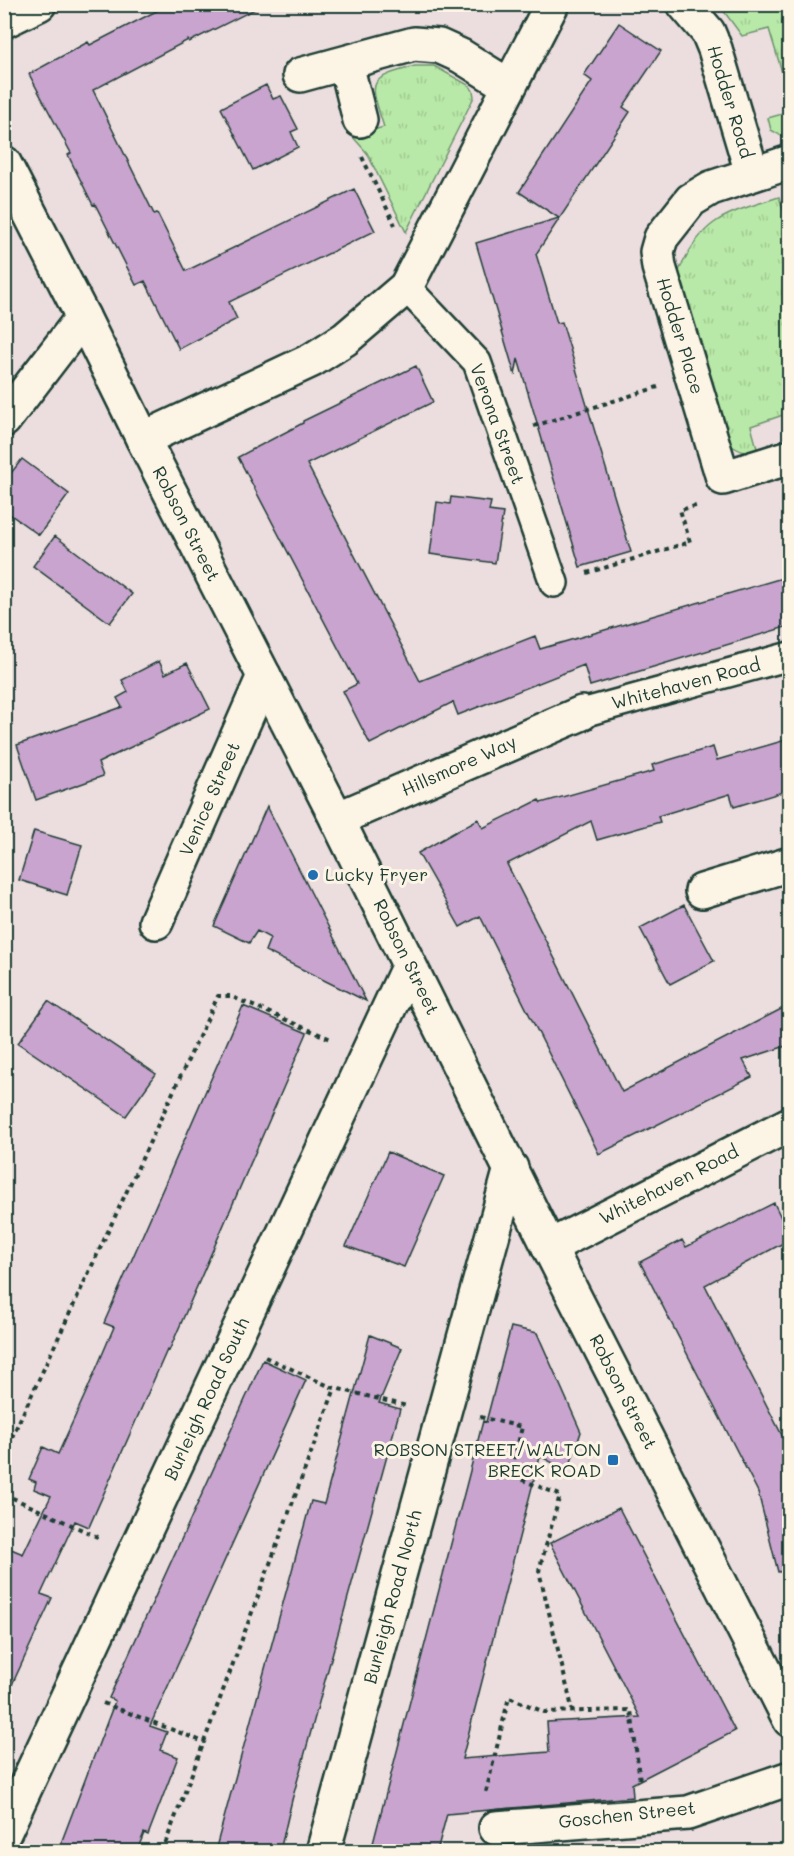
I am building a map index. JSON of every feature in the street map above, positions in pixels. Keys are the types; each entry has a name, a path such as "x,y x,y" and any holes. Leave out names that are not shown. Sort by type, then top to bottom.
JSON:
{"street":[{"path":"4,21 39,4"},
{"path":"143,439 312,360 345,339 411,278 552,4"},
{"name":"Hodder Road","path":"684,4 708,32 752,173"},
{"path":"300,75 414,45 439,46 461,56 509,86"},
{"path":"346,64 360,120"},
{"name":"Hodder Place","path":"723,478 659,267 657,252 661,238 691,200 711,188 789,162"},
{"name":"Robson Street","path":"4,163 337,819 549,1247 789,1720"},
{"name":"Verona Street","path":"411,278 477,362 554,583"},
{"path":"4,420 83,317"},
{"path":"723,478 789,458"},
{"name":"Whitehaven Road","path":"582,713 789,656"},
{"name":"Venice Street","path":"156,922 264,676"},
{"name":"Hillsmore Way","path":"337,819 582,713"},
{"path":"702,891 789,864"},
{"name":"Burleigh Road South","path":"4,1833 409,964"},
{"name":"Whitehaven Road","path":"549,1247 789,1124"},
{"name":"Burleigh Road North","path":"323,1851 511,1168"},
{"name":"Goschen Street","path":"496,1828 688,1813 789,1778"}],"path":[{"path":"360,120 347,138 364,160 411,278"},
{"path":"502,436 692,376"},
{"path":"554,583 690,542 680,510 728,495 723,478"},
{"path":"4,1454 218,996 230,996 367,1055"},
{"path":"233,1343 335,1388 522,1427 514,1460 520,1479 560,1495 539,1571 573,1712"},
{"path":"162,1851 335,1388"},
{"path":"4,1494 135,1554"},
{"path":"71,1691 204,1742"},
{"path":"485,1796 509,1697 544,1712 632,1710 645,1816"}],"green space":[{"path":"725,4 780,5 789,33 789,95 769,29 742,36 720,6"},
{"path":"415,66 434,66 470,86 474,97 406,232 367,153 352,136 384,127 374,91 376,84 387,75"},
{"path":"789,112 789,136 785,138 771,130 768,118"},
{"path":"779,197 790,230 789,413 751,426 758,452 746,452 729,444 677,275 696,241 717,221 729,214"}],"building":[{"path":"170,4 265,4 189,42 188,40 93,90 154,214 157,213 186,271 354,189 375,231 229,302 237,319 179,349 145,281 136,285 95,204 93,205 68,155 71,153 29,74 88,42 90,45"},
{"path":"619,23 661,51 623,107 630,112 536,254 557,323 562,322 631,552 580,567 518,359 515,375 476,243 559,218 519,192 592,81 584,75"},
{"path":"266,85 273,99 281,96 298,129 291,132 298,147 253,170 221,108"},
{"path":"416,366 433,402 307,464 420,681 535,636 540,649 789,576 789,626 590,686 584,665 458,715 453,702 370,744 343,691 357,684 238,457 303,421"},
{"path":"22,459 69,494 39,535 4,510 4,482"},
{"path":"451,497 491,502 489,511 503,513 495,563 430,554 437,502 450,504"},
{"path":"55,536 132,594 110,623 33,566"},
{"path":"159,661 165,674 187,663 210,709 98,763 103,776 36,800 17,745 122,707 117,698 128,692 122,680"},
{"path":"789,739 789,790 734,807 730,794 658,816 660,822 597,840 591,821 507,864 622,1092 789,1005 789,1045 743,1060 752,1077 599,1154 480,916 460,927 418,853 478,819 483,828 539,800 541,803 654,771 652,765 713,747 717,760"},
{"path":"267,806 366,1001 265,951 270,938 257,931 249,943 214,926"},
{"path":"34,831 82,845 67,895 19,880"},
{"path":"684,905 714,961 670,984 640,928"},
{"path":"48,1001 156,1074 126,1116 18,1043"},
{"path":"243,1006 307,1033 169,1351 167,1350 89,1527 75,1521 41,1594 52,1598 4,1702 4,1546 23,1554 51,1496 34,1489 36,1482 29,1479 43,1447 58,1454 88,1388 114,1327 104,1323"},
{"path":"388,1152 444,1176 404,1267 346,1246"},
{"path":"774,1203 789,1234 789,1240 705,1285 789,1449 789,1571 778,1572 758,1492 640,1262 682,1240 686,1247"},
{"path":"511,1327 537,1333 581,1432 568,1471 540,1456 462,1759 549,1752 547,1722 640,1717 550,1543 619,1508 735,1731 632,1784 633,1797 447,1814 437,1851 371,1851 483,1421 486,1422"},
{"path":"370,1335 402,1348 379,1403 400,1409 280,1851 215,1851 311,1501 324,1504"},
{"path":"263,1360 306,1380 150,1726 167,1732 160,1750 178,1757 148,1835 144,1833 137,1851 58,1851 115,1701 109,1698"}],"place":[{"name":"Lucky Fryer","path":"313,875"},
{"name":"ROBSON STREET/WALTON BRECK ROAD","path":"613,1460"}]}
